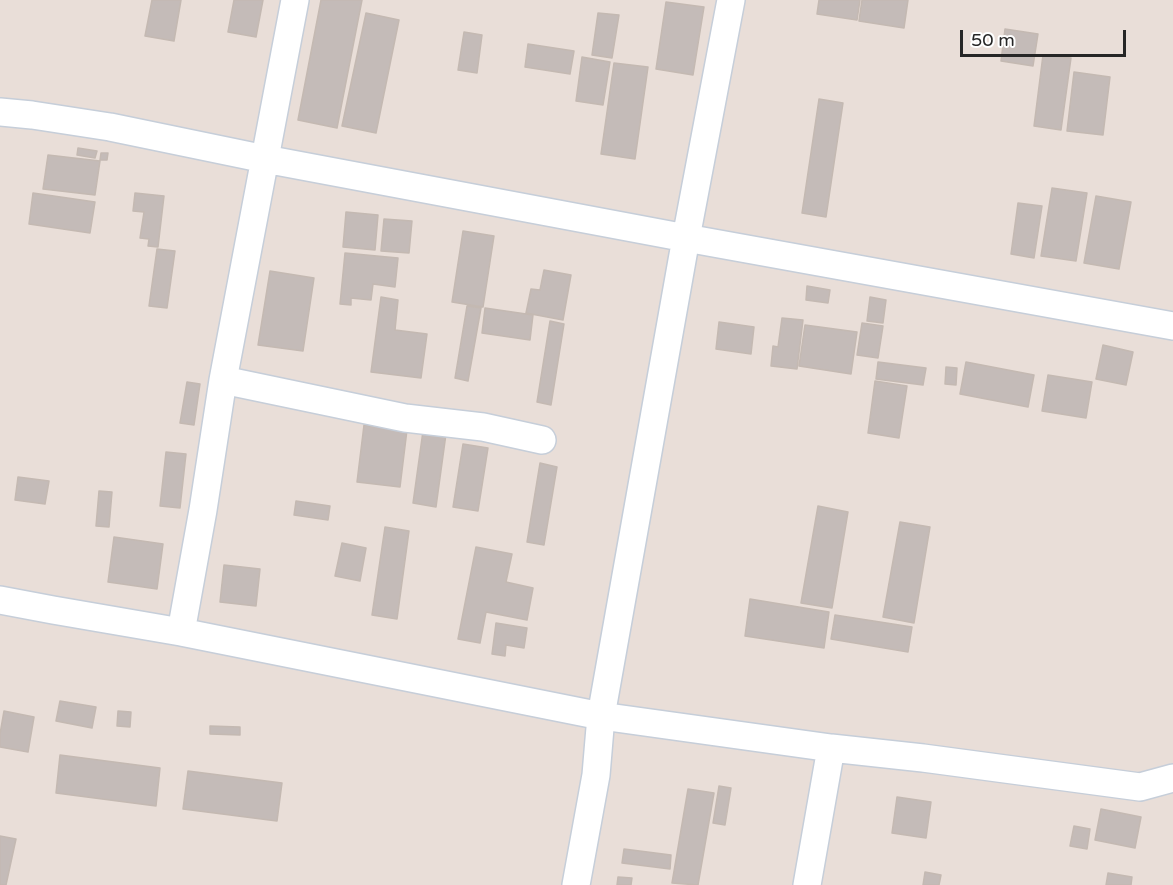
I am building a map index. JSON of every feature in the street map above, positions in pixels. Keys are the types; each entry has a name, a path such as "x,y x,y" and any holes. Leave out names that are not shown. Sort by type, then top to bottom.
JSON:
{"street":[{"path":"181,632 223,380 295,0"},
{"path":"576,885 596,775 601,716 686,238 732,0"},
{"path":"0,112 110,127 265,159 686,238 1173,326"},
{"path":"223,380 405,418 483,427 542,440"},
{"path":"0,600 181,632 601,716 1140,787 1173,778"},
{"path":"807,885 831,748"}],"building":[{"path":"152,0 181,0 174,41 145,36"},
{"path":"234,0 263,0 256,37 228,32"},
{"path":"321,0 362,0 337,128 298,120"},
{"path":"819,0 860,0 857,20 817,14"},
{"path":"862,0 908,0 904,28 859,21"},
{"path":"666,2 704,7 693,75 656,69"},
{"path":"366,13 399,20 376,133 342,126"},
{"path":"598,13 619,15 612,58 592,55"},
{"path":"1005,29 1038,34 1033,66 1001,61"},
{"path":"464,32 482,35 477,73 458,70"},
{"path":"528,44 574,51 570,74 525,67"},
{"path":"1043,55 1071,58 1061,130 1034,126"},
{"path":"582,57 610,62 603,105 576,101"},
{"path":"614,63 648,67 635,159 601,154"},
{"path":"1074,72 1110,77 1103,135 1067,131"},
{"path":"819,99 843,103 826,217 802,213"},
{"path":"78,148 97,151 95,158 77,155"},
{"path":"101,153 108,153 107,160 100,160"},
{"path":"48,155 100,161 95,195 43,189"},
{"path":"1052,188 1087,193 1076,261 1041,256"},
{"path":"33,193 95,202 90,233 29,224"},
{"path":"135,193 164,196 158,247 148,246 149,239 140,238 144,212 133,211"},
{"path":"1096,196 1131,202 1119,269 1084,263"},
{"path":"1018,203 1042,206 1034,258 1011,254"},
{"path":"346,212 378,215 375,250 343,247"},
{"path":"384,219 412,221 409,253 381,251"},
{"path":"463,231 494,236 483,307 452,302"},
{"path":"157,249 175,251 167,308 149,306"},
{"path":"345,253 398,258 395,287 373,284 371,300 351,298 351,305 340,304"},
{"path":"544,270 571,275 563,320 526,313 531,289 540,290"},
{"path":"270,271 314,278 303,351 258,345"},
{"path":"807,286 830,290 828,303 806,300"},
{"path":"381,297 398,300 395,330 427,334 421,378 371,372"},
{"path":"870,297 886,300 883,323 867,321"},
{"path":"467,306 481,308 468,381 455,378"},
{"path":"485,308 533,315 530,340 482,333"},
{"path":"782,318 803,320 797,369 771,366 773,346 778,347"},
{"path":"550,321 564,324 551,405 537,402"},
{"path":"719,322 754,327 751,354 716,349"},
{"path":"862,323 883,326 878,358 857,355"},
{"path":"805,325 857,332 851,374 799,366"},
{"path":"1103,345 1133,352 1126,385 1096,379"},
{"path":"878,362 926,368 923,385 876,379"},
{"path":"966,362 1034,375 1028,407 960,394"},
{"path":"946,367 957,368 956,385 945,384"},
{"path":"1048,375 1092,382 1086,418 1042,411"},
{"path":"875,381 907,386 899,438 868,433"},
{"path":"187,382 200,384 194,425 180,423"},
{"path":"364,425 407,430 400,487 357,482"},
{"path":"423,431 446,434 436,507 413,503"},
{"path":"463,444 488,448 478,511 453,507"},
{"path":"166,452 186,454 180,508 160,506"},
{"path":"540,463 557,467 544,545 527,542"},
{"path":"18,477 49,481 45,504 15,500"},
{"path":"99,491 112,492 109,527 96,526"},
{"path":"296,501 330,506 328,520 294,515"},
{"path":"818,506 848,512 832,608 801,603"},
{"path":"900,522 930,527 914,623 883,617"},
{"path":"385,527 409,531 397,619 372,615"},
{"path":"114,537 163,544 157,589 108,582"},
{"path":"342,543 366,548 360,581 335,576"},
{"path":"476,547 512,554 506,582 533,588 527,620 486,612 480,643 458,639"},
{"path":"224,565 260,569 256,606 220,602"},
{"path":"750,599 829,612 824,648 745,636"},
{"path":"835,615 912,627 908,652 831,639"},
{"path":"496,623 527,628 524,648 506,645 505,656 492,654"},
{"path":"60,701 96,707 92,728 56,721"},
{"path":"4,711 34,717 28,752 0,747"},
{"path":"118,711 131,712 130,727 117,726"},
{"path":"210,726 240,727 240,735 210,734"},
{"path":"60,755 160,768 156,806 56,793"},
{"path":"188,771 282,783 277,821 183,809"},
{"path":"719,786 731,788 725,825 713,823"},
{"path":"688,789 714,793 698,885 672,883"},
{"path":"897,797 931,802 926,838 892,833"},
{"path":"1101,809 1141,817 1135,848 1095,840"},
{"path":"1074,826 1090,829 1087,849 1070,846"},
{"path":"0,836 16,839 6,885 0,885"},
{"path":"624,849 671,855 670,869 622,863"},
{"path":"925,872 941,875 939,885 923,885"},
{"path":"1108,873 1132,877 1131,885 1106,885"},
{"path":"618,877 632,878 631,885 617,885"}]}
